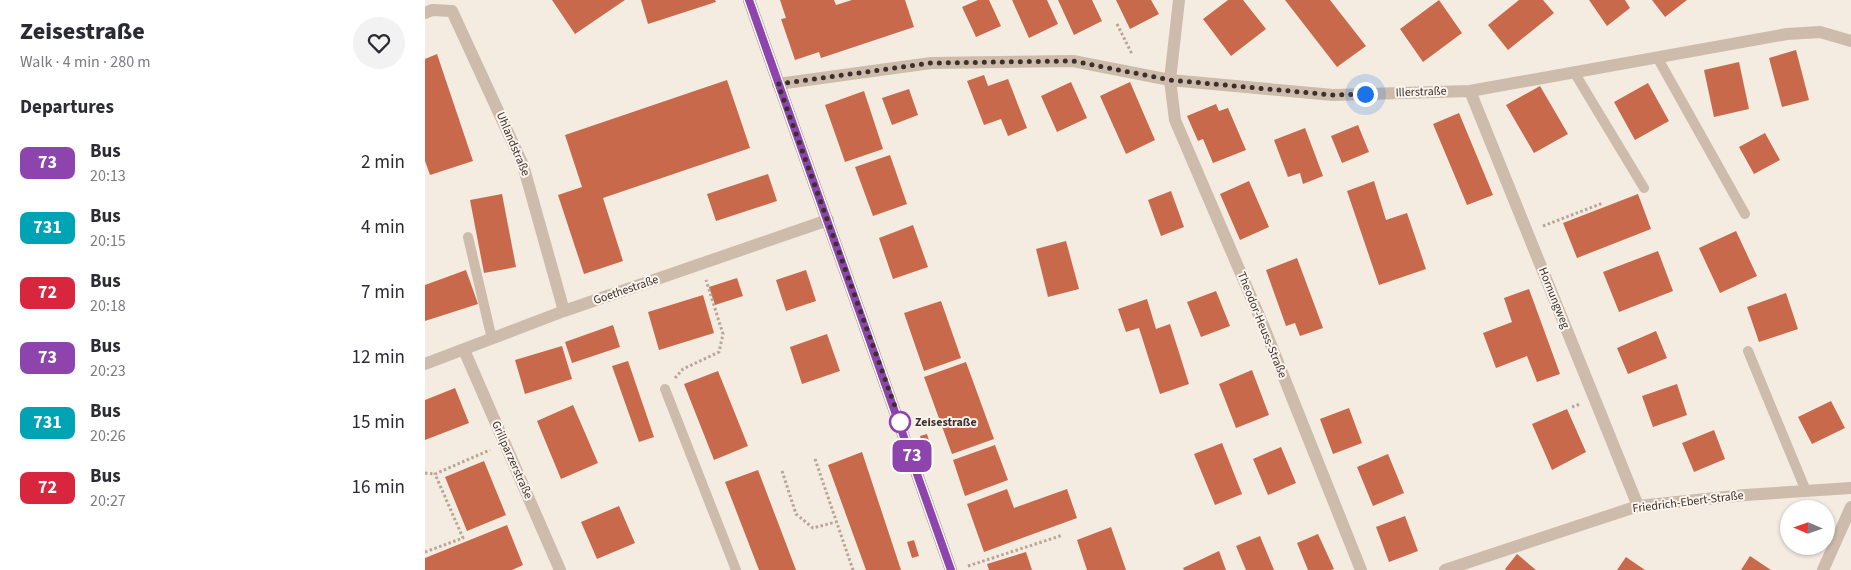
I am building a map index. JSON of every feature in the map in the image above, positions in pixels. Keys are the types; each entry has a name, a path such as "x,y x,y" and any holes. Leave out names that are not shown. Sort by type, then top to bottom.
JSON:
{"main road":[{"path":"749,0 951,570"}],"street":[{"name":"Theodor-Heuss-Straße","path":"1179,0 1170,80 1175,120 1263,325 1361,570"},
{"name":"Uhlandstraße","path":"425,13 432,10 452,11 481,72 523,165 564,311"},
{"name":"Illerstraße","path":"778,84 931,63 1073,61 1170,80 1333,95 1470,91 1787,34 1820,32 1851,40"},
{"name":"Hornungweg","path":"1470,91 1637,506"},
{"name":"Goethestraße","path":"425,364 564,311 828,220"},
{"name":"Grillparzerstraße","path":"464,350 560,570"},
{"name":"Friedrich-Ebert-Straße","path":"1445,570 1637,506 1851,488"},
{"path":"1823,570 1851,506"}],"lane":[{"path":"1657,57 1745,214"},
{"path":"1574,72 1644,188"},
{"path":"468,237 492,339"},
{"path":"1747,351 1805,491"},
{"path":"665,389 736,570"}],"path":[{"path":"1117,24 1142,74"},
{"path":"1528,232 1603,203"},
{"path":"665,389 683,368 719,352 723,334 700,264"},
{"path":"425,473 435,474 505,444"},
{"path":"815,459 853,570"},
{"path":"782,471 795,514 813,528 836,522"},
{"path":"425,552 463,538 435,474"},
{"path":"964,567 1063,535"}],"building":[{"path":"552,0 625,0 575,34"},
{"path":"641,0 715,0 716,2 648,24"},
{"path":"780,0 834,0 836,5 852,0 905,0 914,27 821,58 819,52 795,60 781,19 786,18"},
{"path":"978,0 989,0 1001,26 976,37 962,7"},
{"path":"1012,0 1047,0 1058,24 1029,38"},
{"path":"1058,0 1092,0 1102,21 1074,35"},
{"path":"1116,0 1151,0 1159,14 1130,29"},
{"path":"1228,0 1243,0 1266,29 1231,56 1203,19"},
{"path":"1285,0 1330,0 1366,46 1337,67"},
{"path":"1439,0 1462,33 1423,62 1400,29"},
{"path":"1519,0 1543,0 1554,13 1508,50 1488,25"},
{"path":"1589,0 1625,0 1630,8 1607,26"},
{"path":"1652,0 1687,0 1665,17"},
{"path":"1796,50 1809,100 1782,107 1769,58"},
{"path":"437,54 473,161 430,175 425,161 425,59"},
{"path":"1739,62 1749,109 1714,117 1704,70"},
{"path":"984,75 988,86 1008,79 1027,128 1008,136 1001,119 984,125 967,81"},
{"path":"727,80 750,148 603,198 623,261 584,274 558,195 582,187 565,135"},
{"path":"1071,82 1087,118 1057,132 1041,96"},
{"path":"1130,82 1155,140 1126,154 1100,96"},
{"path":"1648,83 1669,121 1635,140 1614,102"},
{"path":"1540,86 1568,134 1534,153 1506,105"},
{"path":"909,89 918,115 892,125 882,98"},
{"path":"864,91 883,149 845,162 825,105"},
{"path":"1216,104 1219,111 1228,108 1246,150 1213,163 1203,139 1198,141 1187,116"},
{"path":"1459,113 1493,195 1467,205 1433,124"},
{"path":"1358,125 1369,152 1342,163 1331,136"},
{"path":"1305,128 1323,176 1303,184 1300,173 1288,177 1274,140"},
{"path":"1765,133 1780,160 1754,174 1739,147"},
{"path":"890,155 907,204 873,216 855,167"},
{"path":"768,174 777,201 716,221 707,194"},
{"path":"1249,181 1269,227 1240,240 1220,194"},
{"path":"1374,181 1386,220 1407,213 1426,269 1379,285 1347,191"},
{"path":"1171,191 1184,227 1161,236 1148,200"},
{"path":"502,194 516,267 484,273 470,200"},
{"path":"1638,194 1651,229 1577,258 1563,223"},
{"path":"913,225 928,267 893,279 879,238"},
{"path":"1736,231 1757,276 1720,293 1699,248"},
{"path":"1066,241 1079,289 1048,297 1036,249"},
{"path":"1658,251 1673,291 1619,312 1603,272"},
{"path":"1297,258 1323,328 1300,336 1295,323 1286,326 1266,270"},
{"path":"466,270 478,304 425,321 425,285"},
{"path":"806,270 816,301 786,311 776,280"},
{"path":"737,278 743,296 715,305 709,287"},
{"path":"1529,289 1560,374 1537,382 1527,356 1496,368 1483,333 1512,322 1504,298"},
{"path":"1216,291 1230,326 1201,337 1187,302"},
{"path":"1786,293 1798,329 1759,342 1747,307"},
{"path":"703,295 714,333 659,350 648,312"},
{"path":"1147,299 1156,329 1170,324 1189,384 1160,394 1139,328 1126,332 1118,309"},
{"path":"941,301 961,358 924,371 904,313"},
{"path":"613,325 620,347 572,363 565,342"},
{"path":"1656,331 1667,358 1628,374 1617,348"},
{"path":"827,334 840,371 802,384 790,347"},
{"path":"562,346 572,379 525,394 515,360"},
{"path":"628,361 654,437 639,442 612,366"},
{"path":"966,362 994,439 952,454 924,377"},
{"path":"1252,370 1269,415 1236,428 1219,384"},
{"path":"718,371 748,446 714,460 684,384"},
{"path":"1677,384 1687,415 1653,427 1642,396"},
{"path":"455,388 469,423 425,440 425,400"},
{"path":"1831,401 1845,428 1812,444 1798,417"},
{"path":"573,405 598,463 561,479 537,421"},
{"path":"1349,408 1362,443 1333,454 1320,419"},
{"path":"1567,409 1586,452 1552,470 1532,424"},
{"path":"1714,430 1725,459 1694,472 1682,443"},
{"path":"927,434 932,450 925,453 920,436"},
{"path":"1222,443 1242,494 1215,505 1194,454"},
{"path":"995,445 1008,480 965,496 953,460"},
{"path":"1281,447 1296,483 1268,495 1253,459"},
{"path":"862,452 901,570 866,570 828,465"},
{"path":"1388,454 1404,493 1373,506 1357,467"},
{"path":"484,461 506,515 467,531 445,477"},
{"path":"758,470 796,570 759,570 725,482"},
{"path":"1007,489 1014,508 1067,489 1077,518 984,552 967,504"},
{"path":"619,506 635,543 597,559 581,522"},
{"path":"1405,516 1418,551 1389,562 1376,527"},
{"path":"507,525 523,565 512,570 425,570 425,558"},
{"path":"1111,527 1126,570 1087,570 1077,540"},
{"path":"1318,534 1334,569 1308,570 1297,543"},
{"path":"1260,536 1274,570 1246,570 1236,546"},
{"path":"914,540 919,556 912,558 907,542"},
{"path":"1219,551 1226,570 1184,570 1183,568"},
{"path":"1026,552 1032,570 989,570 987,564"},
{"path":"1517,554 1536,570 1506,570"},
{"path":"1750,556 1771,570 1741,570"},
{"path":"1626,557 1645,570 1617,570"}],"bus line":[{"name":"73","path":"749,0 902,426 951,570"}],"place":[{"name":"Zeisestraße","path":"900,422"}],"route":[{"path":"900,422 902,426 778,84 931,63 1073,61 1170,80 1333,95 1365,94"}]}
